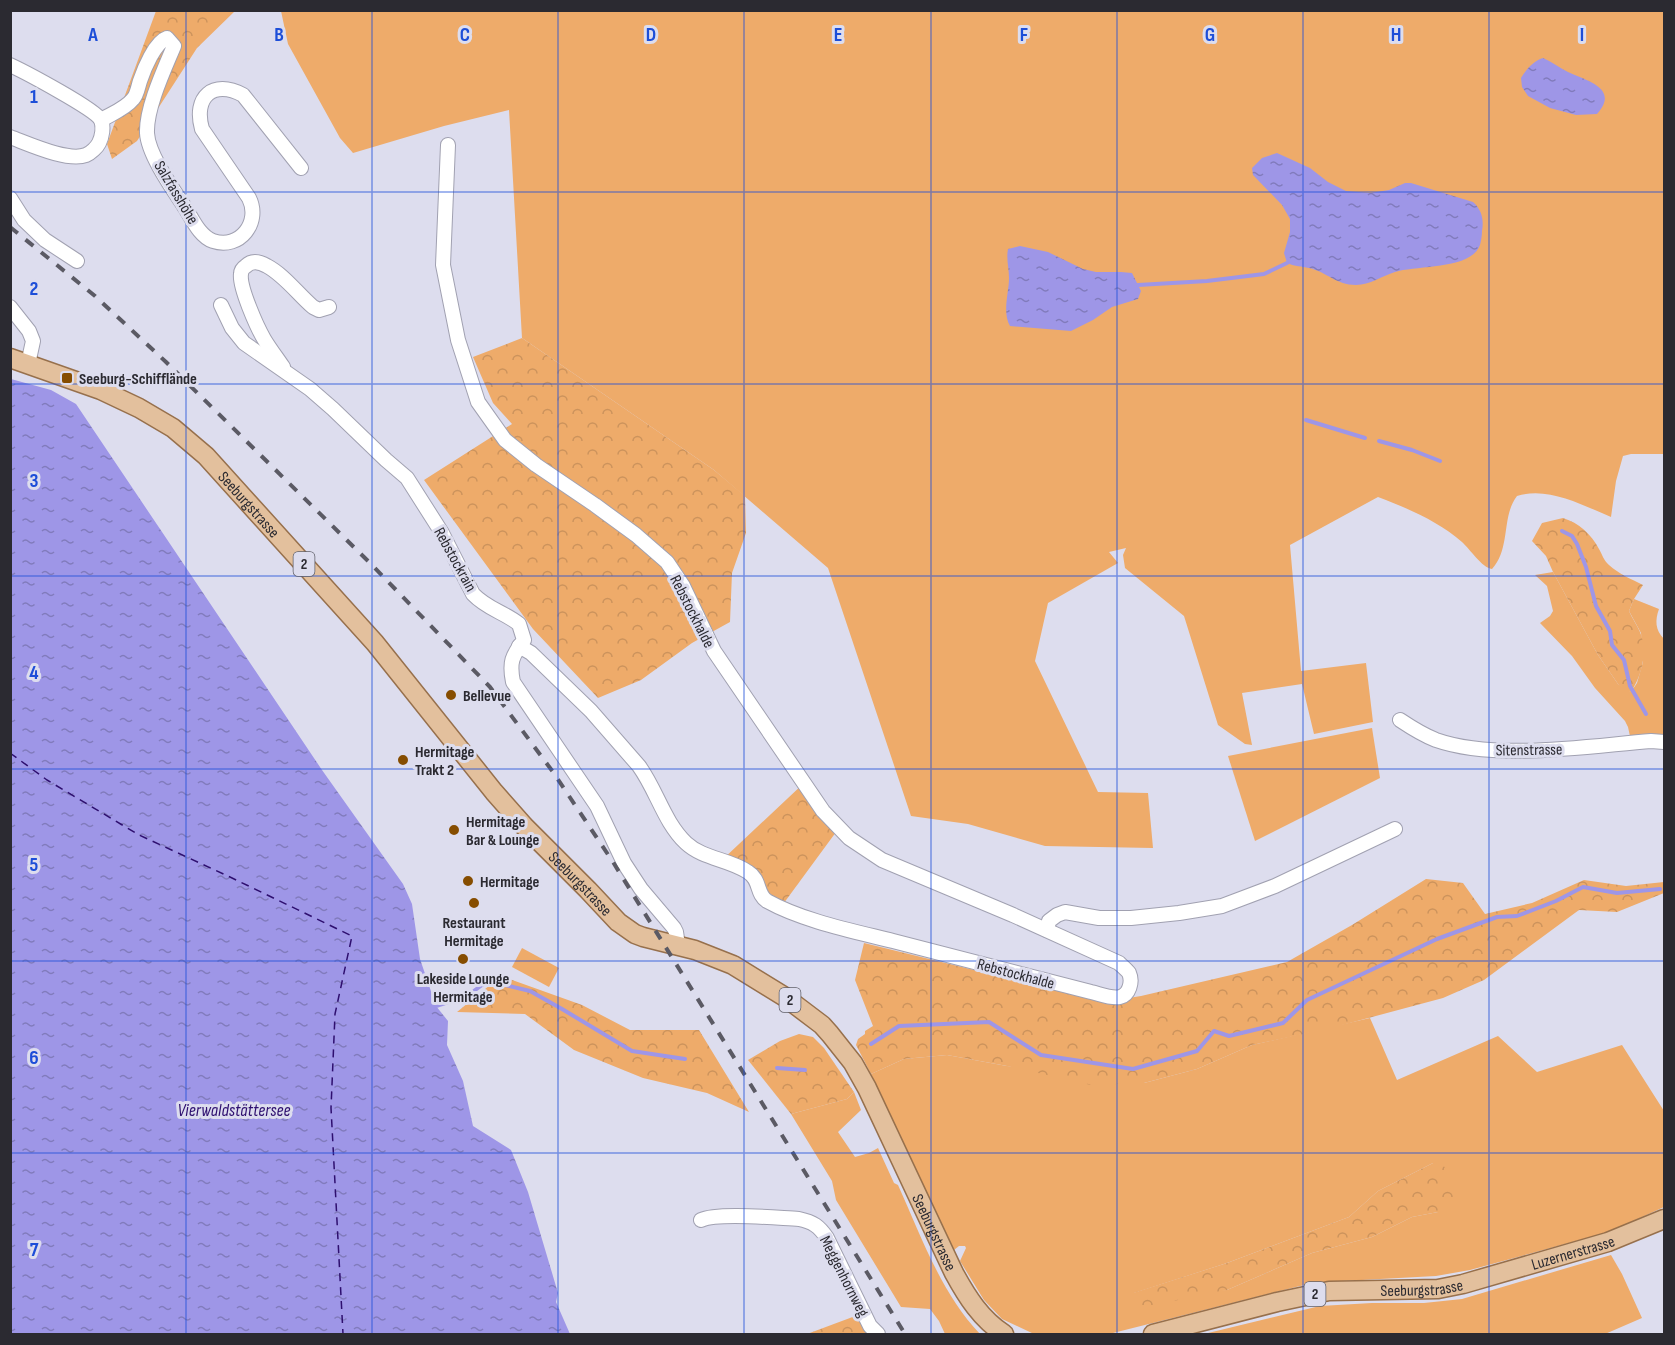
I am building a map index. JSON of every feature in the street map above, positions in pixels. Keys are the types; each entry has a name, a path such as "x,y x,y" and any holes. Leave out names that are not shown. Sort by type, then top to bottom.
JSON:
{"main road":[{"name":"Seeburgstrasse","path":"10,358 101,390 139,408 188,439 220,469 375,643 524,826 618,922 644,937 712,956 746,972 798,1006 822,1025 853,1063 867,1088 966,1294 981,1315 1004,1335"},
{"name":"Luzernerstrasse","path":"1480,1280 1608,1242 1665,1219"},
{"name":"Seeburgstrasse","path":"1153,1335 1276,1302 1321,1293 1341,1290 1438,1288 1480,1280"}],"street":[{"name":"Salzfasshöhe","path":"101,120 134,98 156,47 161,40 167,38 174,46 148,112 147,135 163,174 202,233 211,240 223,243 232,242 241,237 249,227 254,215 249,198 202,129 199,119 200,106 205,96 213,90 222,88 243,95 301,168"},
{"path":"10,65 91,111 101,120 102,137 98,146 87,155 77,156 63,154 10,137"},
{"name":"Rebstockhalde","path":"448,145 443,265 455,329 478,402 505,440 536,465 636,535 667,562 683,586 714,651 823,811 849,838 882,860 1119,963 1129,974 1131,983 1128,992 1121,997 1091,992 834,926 788,911 765,899 760,892 758,882 750,873 703,854 684,842 663,811 639,766 591,711 531,653 519,646"},
{"path":"10,198 24,220 45,240 77,261"},
{"name":"Rebstockrain","path":"287,373 256,323 242,284 243,269 252,262 265,264 312,307 319,310 329,307"},
{"name":"Rebstockrain","path":"221,305 232,328 244,343 310,389 407,478 442,533 473,594 492,609 519,624 524,640 513,655 510,668 513,682 597,806 624,863 674,928 678,945"},
{"path":"10,307 29,331 33,341 28,364"},
{"name":"Sitenstrasse","path":"1400,720 1418,732 1438,740 1489,750 1544,750 1651,741 1665,742"},
{"path":"1047,930 1049,921 1065,912 1099,918 1131,918 1222,906 1275,886 1395,829"},
{"name":"Meggenhornweg","path":"701,1220 708,1217 722,1217 810,1221 819,1227 827,1238 870,1326 878,1335"}],"green space":[{"path":"156,11 235,11 197,48 137,141 112,159 107,144"},
{"path":"281,11 1664,11 1664,454 1623,456 1616,481 1611,517 1577,502 1553,495 1541,493 1517,496 1509,513 1502,552 1492,569 1476,558 1462,542 1433,521 1378,497 1290,545 1301,671 1366,663 1373,722 1314,734 1302,684 1242,693 1252,745 1245,744 1218,725 1184,616 1125,568 1123,555 1126,548 1109,552 1118,563 1048,603 1035,661 1098,792 1148,793 1153,848 1045,846 968,824 911,816 828,568 714,470 522,338 509,110 444,126 353,153 340,138 288,44"},
{"path":"522,338 714,470 745,496 746,533 732,573 730,622 692,643 641,680 598,698 533,629 424,480 512,424 493,403 473,357"},
{"path":"1563,518 1579,526 1588,534 1609,565 1643,585 1629,611 1640,632 1644,647 1641,671 1631,692 1618,684 1598,655 1546,556 1532,541 1542,523"},
{"path":"1553,572 1598,655 1618,684 1631,692 1637,683 1643,662 1641,633 1629,611 1634,599 1659,609 1657,625 1664,639 1664,739 1631,741 1625,721 1595,688 1572,656 1540,623 1553,611 1547,586 1535,575"},
{"path":"1372,728 1380,778 1255,841 1228,756"},
{"path":"804,783 839,828 781,907 758,882 722,860"},
{"path":"1426,879 1463,883 1485,914 1532,903 1584,880 1626,886 1664,882 1664,893 1617,912 1579,910 1484,980 1443,998 1331,1028 1252,1045 1197,1069 1144,1083 1091,1085 947,1055 904,1059 871,1074 856,1045 865,1031 873,1026 855,980 864,943 1104,1002 1141,996 1287,962"},
{"path":"522,948 559,968 549,987 512,967"},
{"path":"501,976 582,1005 630,1030 699,1030 749,1112 707,1093 643,1078 574,1050 525,1014 457,1012"},
{"path":"1370,1018 1397,1080 1498,1036 1537,1072 1622,1045 1664,1111 1664,1207 1609,1232 1470,1270 1436,1276 1324,1282 1300,1286 1109,1334 1034,1334 1002,1319 984,1300 960,1261 965,1246 959,1246 954,1250 871,1074 904,1059 947,1055 1007,1066 1144,1083 1197,1069 1252,1045","holes":["1433,1163 1438,1212 1412,1217 1372,1237 1312,1253 1227,1290 1134,1293 1227,1263 1349,1217 1378,1191"]},
{"path":"799,1034 813,1037 824,1048 854,1092 847,1099 791,1114 748,1060 780,1041"},
{"path":"854,1092 861,1110 838,1132 855,1157 878,1148 894,1183 898,1185 943,1282 966,1318 980,1334 945,1334 930,1309 901,1307 836,1200 832,1181 791,1114 847,1099"},
{"path":"1433,1163 1445,1167 1455,1197 1438,1212 1412,1217 1372,1237 1312,1253 1227,1290 1134,1309 1124,1304 1133,1293 1227,1263 1349,1217 1378,1191"},
{"path":"1611,1255 1642,1318 1605,1334 1204,1334 1320,1306 1424,1303 1462,1299"},
{"path":"858,1315 869,1334 807,1334"}],"water":[{"path":"1543,58 1592,82 1603,92 1605,98 1597,114 1576,115 1550,108 1528,96 1522,87 1521,78 1533,64"},
{"path":"1277,153 1310,168 1328,182 1346,191 1370,193 1411,183 1473,202 1482,219 1480,245 1475,253 1455,263 1395,272 1361,285 1343,283 1315,270 1287,263 1284,253 1290,232 1290,219 1282,205 1253,175 1252,168 1262,158"},
{"path":"1020,246 1048,252 1083,269 1096,272 1132,273 1141,291 1138,299 1112,307 1071,331 1010,326 1006,315 1009,278 1007,253 1008,249"},
{"name":"Vierwaldstättersee","path":"11,379 51,390 76,404 322,770 403,884 412,904 420,959 436,1006 448,1021 447,1045 463,1081 473,1126 511,1150 528,1192 558,1293 556,1302 570,1334 11,1334"}],"waterway":[{"path":"1138,285 1207,281 1264,274 1287,263"},
{"path":"1306,420 1365,438"},
{"path":"1379,441 1440,461"},
{"path":"1562,531 1572,536 1577,544 1586,567 1596,606 1610,631 1612,645 1624,660 1630,686 1646,714"},
{"path":"871,1044 899,1026 989,1022 1041,1055 1133,1069 1197,1051 1214,1031 1229,1036 1283,1023 1307,1000 1437,939 1497,917 1517,916 1556,901 1583,887 1617,893 1660,889"},
{"path":"501,984 530,991 632,1051 685,1059"},
{"path":"436,1006 467,996 482,985 486,985"},
{"path":"777,1068 805,1070"}],"ferry route":[{"path":"10,753 47,780 139,835 352,936 335,1014 331,1108 343,1334"}],"railway":[{"path":"10,227 95,296 166,362 369,562 490,687 553,772 613,862 905,1334"}],"place":[{"name":"Seeburg-Schifflände","path":"67,378"},
{"name":"Bellevue","path":"451,695"},
{"name":"Hermitage Trakt 2","path":"403,760"},
{"name":"Hermitage Bar & Lounge","path":"454,830"},
{"name":"Hermitage","path":"468,881"},
{"name":"Restaurant Hermitage","path":"474,903"},
{"name":"Lakeside Lounge Hermitage","path":"463,959"}]}
